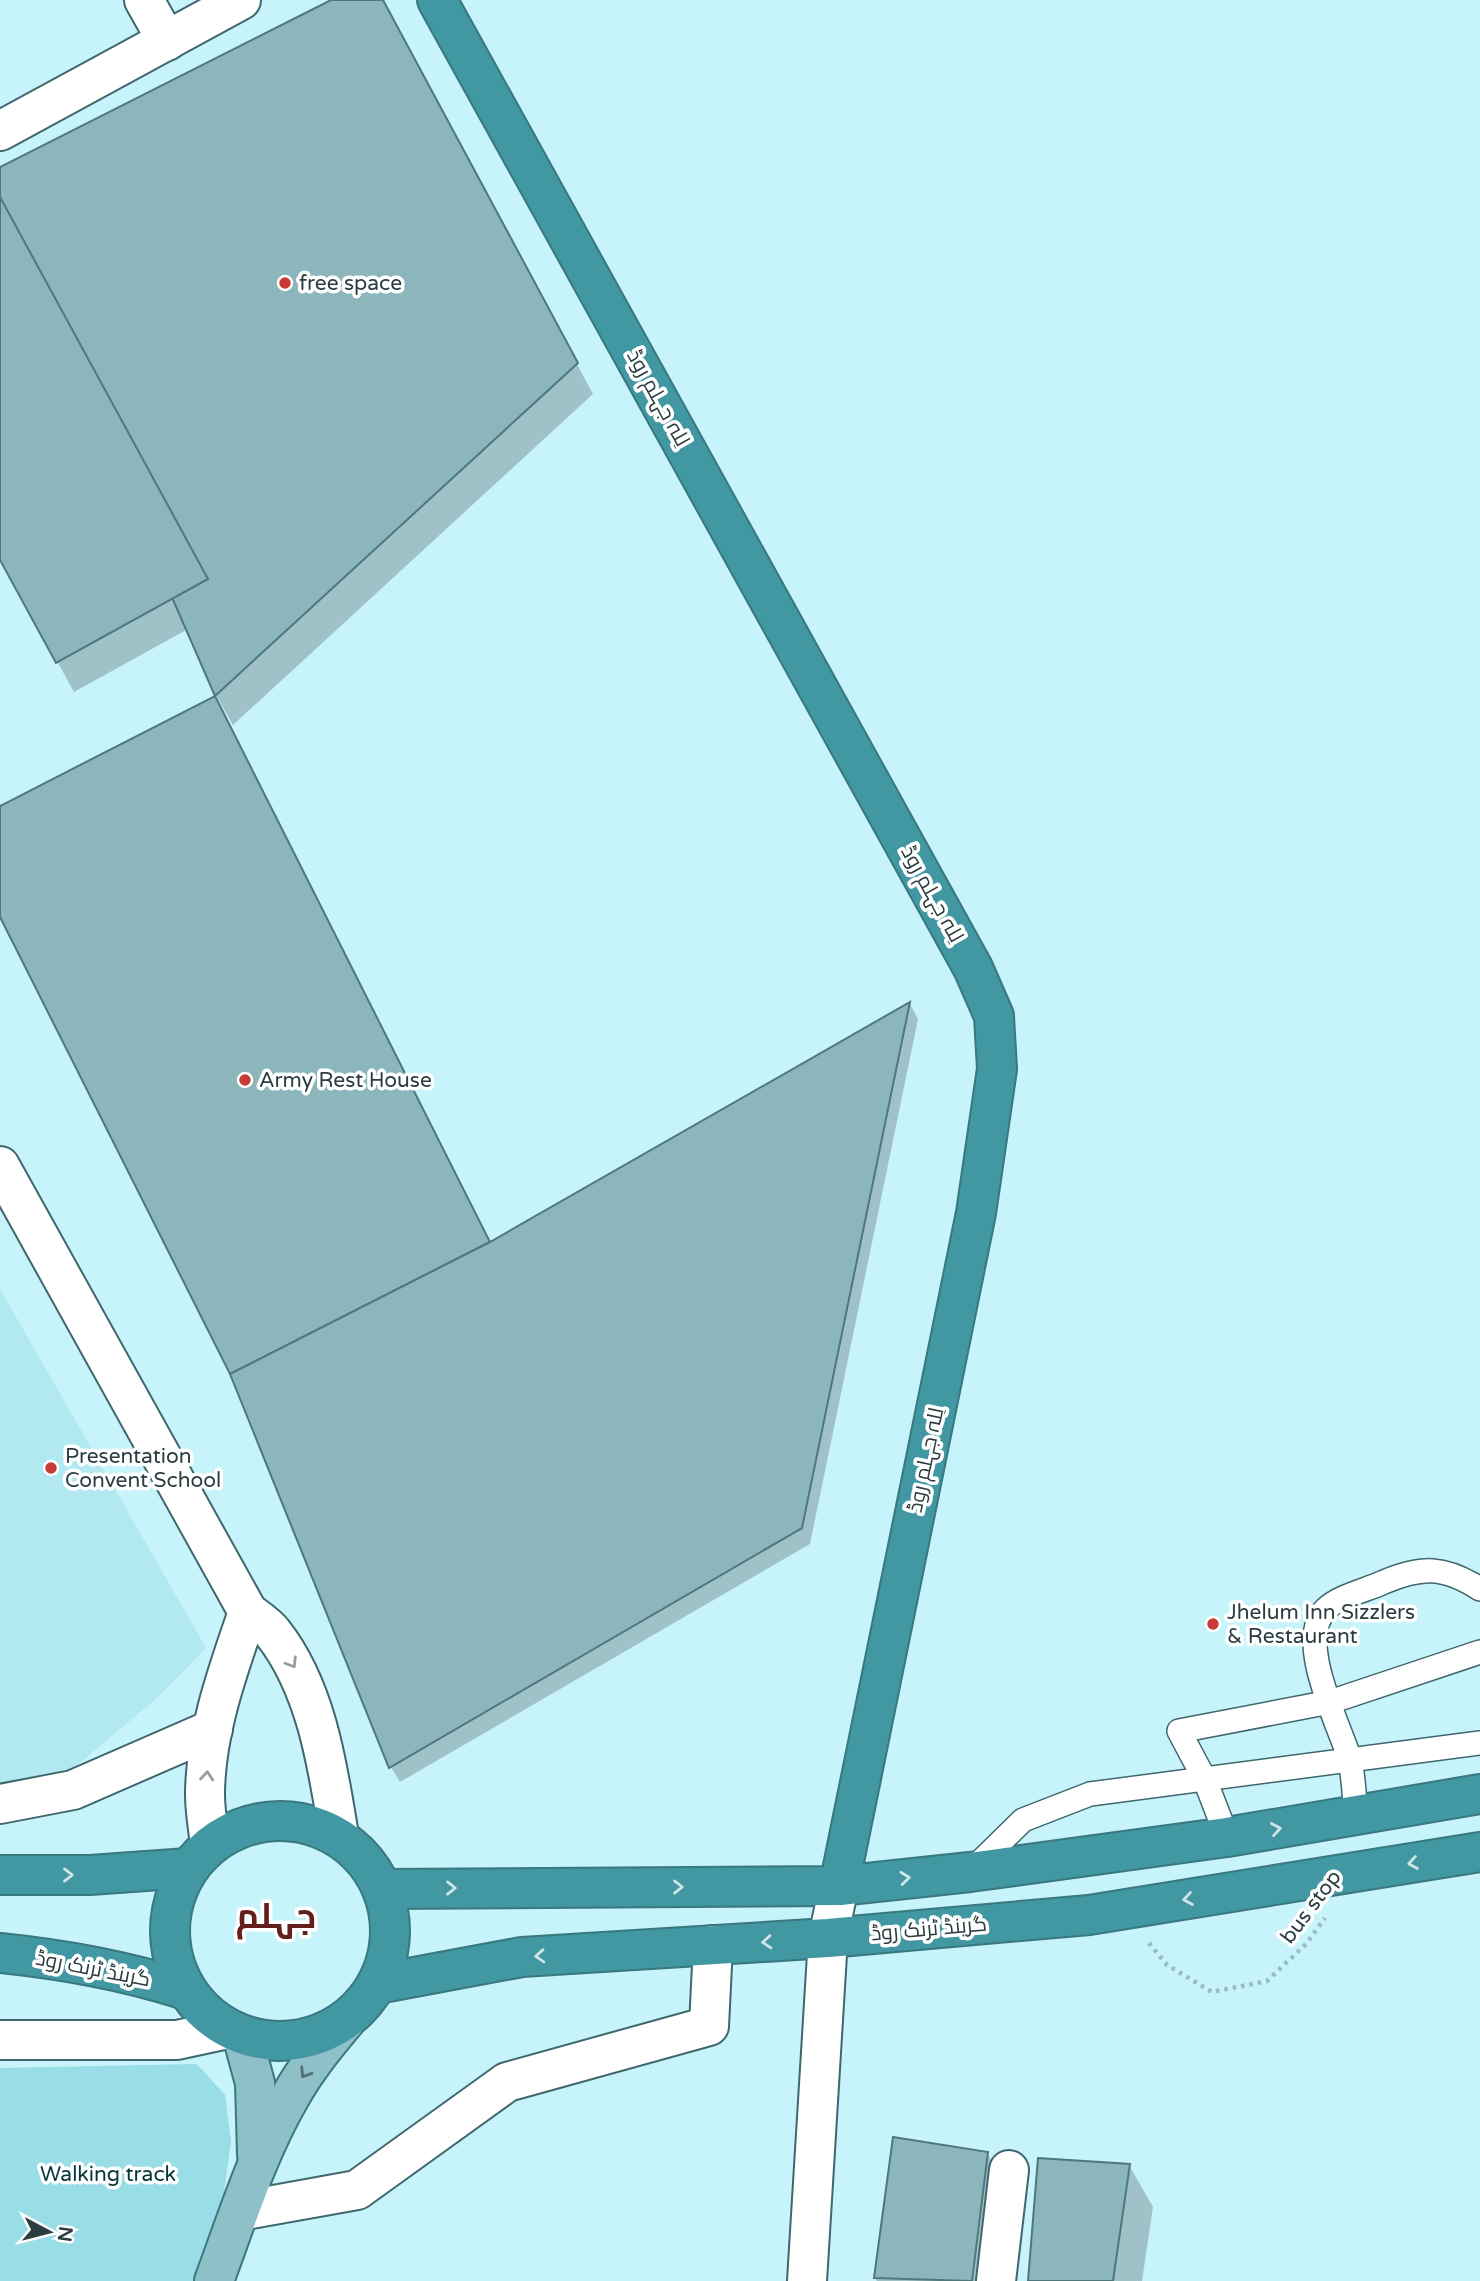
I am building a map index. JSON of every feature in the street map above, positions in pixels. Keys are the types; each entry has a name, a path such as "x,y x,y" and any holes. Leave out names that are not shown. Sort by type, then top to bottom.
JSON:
{"highway":[{"name":"لِلہ جہلم روڈ","path":"437,0 973,968 994,1016 997,1069 976,1213 839,1886"},
{"path":"382,1889 839,1886 970,1872 1227,1838 1480,1794"},
{"path":"0,1875 90,1875 199,1856 240,1827 274,1819 307,1822 339,1836 365,1859 382,1889 390,1921 388,1953 377,1984 364,2003 347,2019 323,2033 296,2040 269,2042 235,2032 204,2012 186,1990 170,1950 171,1908 199,1856"},
{"name":"گرینڈ ٹرنک روڈ","path":"377,1984 523,1957 828,1938 1089,1915 1480,1852"},
{"name":"گرینڈ ٹرنک روڈ","path":"0,1953 74,1962 135,1974 186,1990"}],"main road":[{"path":"214,2281 257,2164 289,2097 316,2056 347,2019"},
{"path":"235,2032 255,2083 257,2164"}],"street":[{"path":"144,0 167,41"},
{"path":"0,131 241,0"},
{"path":"0,1166 248,1612 272,1631 299,1674 316,1724 330,1780 339,1836"},
{"path":"199,1856 209,1743 228,1669 248,1612"},
{"path":"0,1804 73,1790 213,1729"},
{"path":"807,2281 828,1938 839,1886"},
{"path":"240,2211 357,2190 507,2082 709,2026 713,1945"},
{"path":"0,2040 177,2039 235,2032"},
{"path":"996,2281 1009,2169"}],"lane":[{"path":"1356,1816 1350,1760 1319,1671 1314,1641 1316,1625 1326,1609 1408,1572 1431,1569 1450,1573 1480,1589"},
{"path":"1227,1838 1205,1780 1179,1731 1330,1702 1480,1652"},
{"path":"970,1872 1023,1819 1090,1794 1480,1743"}],"path":[{"name":"bus stop","path":"1121,1910 1167,1965 1212,1992 1267,1981 1306,1944 1357,1872"}],"shaded area":[{"name":"Presentation Convent School","path":"0,1289 206,1648 159,1696 61,1779 0,1786"}],"green space":[{"name":"Walking track","path":"197,2064 225,2095 231,2141 223,2200 196,2281 0,2281 0,2068"}],"building":[{"name":"free space","path":"331,0 383,0 578,363 215,696 0,203 0,167"},
{"path":"0,197 208,579 56,663 0,560"},
{"name":"Army Rest House","path":"215,696 490,1242 230,1374 0,917 0,806"},
{"name":"Presentation Convent School","path":"910,1002 802,1528 389,1768 230,1374 490,1242"},
{"path":"893,2137 988,2152 972,2281 874,2278"},
{"path":"1038,2158 1130,2164 1113,2281 1028,2281"}],"place":[{"name":"free space","path":"285,283"},
{"name":"Army Rest House","path":"245,1080"},
{"name":"Presentation Convent School","path":"51,1468"},
{"name":"Jhelum Inn Sizzlers & Restaurant","path":"1213,1624"}],"district":[{"name":"جہلم","path":"276,1917"}]}
